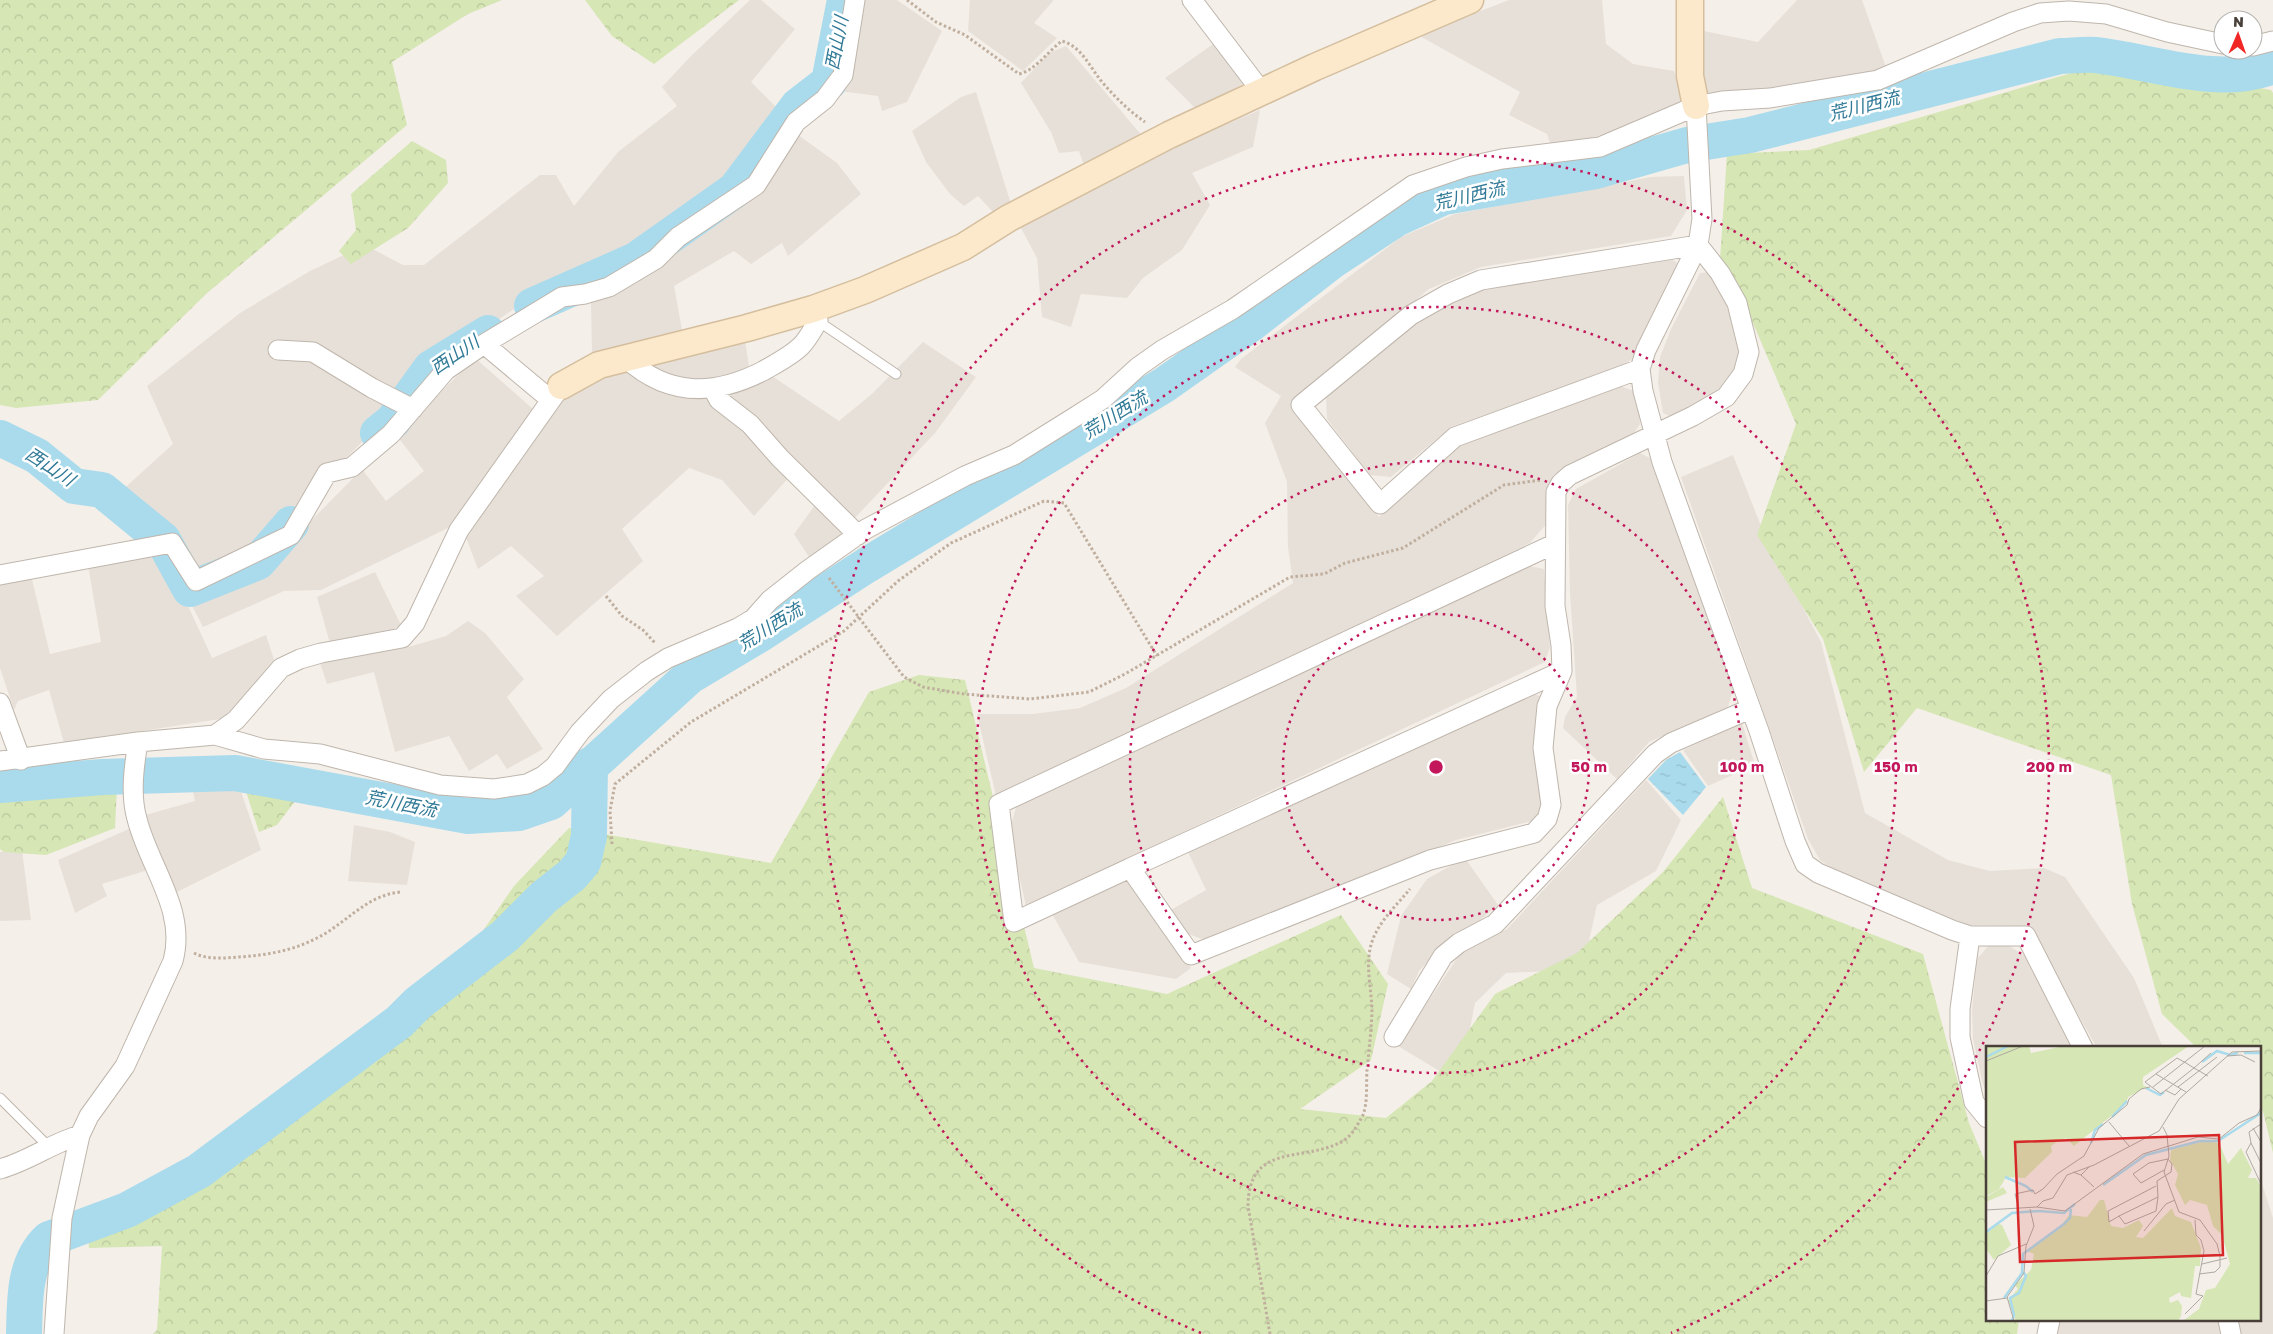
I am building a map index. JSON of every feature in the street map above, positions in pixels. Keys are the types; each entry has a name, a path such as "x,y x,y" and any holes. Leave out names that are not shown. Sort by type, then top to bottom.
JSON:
{"street":[{"path":"0,575 172,543 196,582 291,536 327,473 352,467 391,434 446,370 484,344 562,297 610,287 656,259 678,237 756,185 796,122 825,99 843,75 855,0"},
{"path":"1192,0 1262,92"},
{"path":"215,735 236,720 281,668 300,659 321,653 402,638 415,623 459,530 556,393 599,365 815,315 865,290 962,247 1010,218 1167,137 1262,92 1470,0"},
{"path":"1690,0 1690,76 1697,109 1702,219 1698,245 1646,350 1640,369 1643,392 1654,434 1805,864 1818,873 1970,936 2026,936 2082,1046"},
{"path":"0,761 137,747 215,735 264,749 320,754 440,785 494,788 527,784 543,776 555,766 580,732 611,699 668,658 738,628 753,619 778,594 858,534 966,476 1014,455 1070,420 1103,399 1138,367 1162,350 1233,309 1413,186 1466,167 1502,159 1600,148 1697,109 1722,101 1799,94 1878,80 1977,36 2040,14 2069,11 2106,14 2167,32 2213,42"},
{"path":"1640,369 1455,437 1380,504 1301,405 1411,315 1448,294 1481,280 1698,245"},
{"path":"1130,868 1191,955 1430,860 1534,833 1547,818 1551,805 1543,748 1547,706 1562,671 1561,645 1555,606 1554,544 1556,492 1561,482 1570,475 1693,416 1726,397 1743,374 1749,352 1737,303 1720,273 1698,245"},
{"path":"626,358 637,368 667,384 697,390 713,389 747,379 776,364 801,346 815,315"},
{"path":"484,344 556,393"},
{"path":"278,350 313,352 372,388 413,409"},
{"path":"713,389 719,400 750,424 780,458 858,534"},
{"path":"1554,544 999,804 1014,922 1562,671"},
{"path":"0,703 21,760"},
{"path":"1394,1037 1443,956 1459,943 1495,924 1655,754 1671,743 1750,708"},
{"path":"54,1334 62,1218 80,1135 89,1116 125,1066 173,961 177,945 175,917 151,861 133,803 137,747"},
{"path":"1970,936 1960,1009 1960,1037 1974,1102 1986,1117"},
{"path":"0,1169 20,1163 60,1141 80,1135"}],"lane":[{"path":"815,315 896,374"},
{"path":"0,1098 49,1147"}],"path":[{"path":"907,0 936,22 965,36 1019,74 1029,72 1047,52 1062,41 1074,45 1102,82 1129,111 1167,137"},
{"path":"823,571 904,677 923,687 964,694 1030,699 1089,692 1157,656 1290,577 1324,574 1345,564 1403,548 1504,485 1552,478 1561,482"},
{"path":"612,844 610,811 614,784 691,722 844,631 898,581 951,542 1044,500 1064,503 1157,656"},
{"path":"606,596 622,616 643,630 668,658"},
{"path":"1270,1334 1248,1206 1249,1189 1258,1171 1272,1160 1292,1154 1320,1150 1341,1143 1356,1130 1364,1111 1372,1013 1368,964 1372,944 1381,925 1413,886"},
{"path":"177,945 201,956 220,958 289,950 318,938 384,894 401,892"}],"shaded area":[{"path":"750,0 761,0 795,29 751,82 785,116 733,188 645,248 542,290 437,361 395,409 344,460 329,462 287,526 198,575 171,538 118,494 173,444 147,386 240,313 310,271 365,245 403,265 424,265 540,175 556,175 574,206 618,152 677,106 662,87 689,58"},
{"path":"861,0 897,0 942,31 907,102 882,111 878,96 840,91"},
{"path":"970,0 1052,0 1034,23 1057,38 1023,71 968,31"},
{"path":"1509,0 1602,0 1606,44 1633,64 1674,71 1684,104 1643,123 1552,149 1547,134 1509,115 1520,92 1418,35"},
{"path":"1797,0 1862,0 1887,70 1708,98 1699,76 1699,30 1758,42"},
{"path":"1216,42 1248,81 1197,110 1165,78"},
{"path":"1066,46 1144,138 1085,168 1079,151 1059,153 1051,132 1021,83 1049,53"},
{"path":"976,92 1011,204 995,214 978,196 964,206 950,194 926,162 912,131 961,97"},
{"path":"1260,110 1253,147 1192,173 1210,205 1182,250 1143,278 1127,298 1081,294 1071,327 1042,317 1037,258 1021,228 1156,154"},
{"path":"798,135 837,163 861,194 788,256 782,243 751,264 734,251 674,286 682,330 592,353 591,299 656,268"},
{"path":"1684,176 1687,210 1671,236 1481,267 1429,289 1292,404 1379,517 1439,461 1471,437 1620,386 1637,392 1640,424 1630,439 1553,475 1548,499 1549,521 1530,543 996,796 977,714 1032,714 1080,708 1126,688 1293,583 1288,547 1287,482 1265,423 1281,396 1235,367 1241,359 1401,237 1455,214 1651,177"},
{"path":"1665,254 1677,263 1675,274 1631,360 1620,366 1451,427 1391,477 1370,475 1327,419 1326,396 1420,318 1454,298 1495,285"},
{"path":"1711,272 1727,296 1745,349 1735,374 1716,399 1676,419 1663,413 1658,383 1660,357 1671,329 1700,273"},
{"path":"745,340 750,373 699,386 646,369 647,359"},
{"path":"923,342 976,377 935,433 852,521 722,395 769,374 839,421 873,393"},
{"path":"475,358 533,409 450,527 321,590 284,591 203,627 187,596 298,534 362,469 386,501 424,471 397,436"},
{"path":"628,369 710,398 791,475 754,516 722,480 689,468 622,529 643,561 557,636 516,596 544,576 511,546 478,569 465,535 573,384"},
{"path":"1640,453 1652,459 1733,689 1728,707 1649,742 1617,779 1563,728 1565,717 1577,697 1570,593 1568,505 1576,489"},
{"path":"1733,455 1765,536 1821,642 1865,813 1948,860 1990,871 2044,868 2065,877 2134,978 2162,1046 2096,1046 2028,926 1968,925 1835,871 1820,860 1808,839 1681,477"},
{"path":"818,501 849,533 811,560 794,534"},
{"path":"162,549 212,658 266,635 276,666 233,711 220,719 64,743 49,690 18,701 14,710 0,668 0,579 31,575 50,654 101,642 88,565"},
{"path":"1529,566 1544,569 1550,647 1545,662 1026,906 1009,831 1016,808"},
{"path":"375,572 401,625 381,635 331,647 317,597"},
{"path":"468,621 485,633 524,679 507,697 543,749 507,769 497,754 469,771 449,736 395,752 374,672 327,684 319,660 358,651 412,646 446,636"},
{"path":"1529,692 1542,697 1534,736 1544,802 1536,820 1456,840 1210,942 1186,933 1169,911 1206,890 1188,852"},
{"path":"1742,723 1755,765 1708,786 1683,750"},
{"path":"236,777 261,850 175,893 142,816 195,801 191,782"},
{"path":"1646,780 1681,820 1656,871 1597,905 1585,959 1551,971 1506,973 1475,1003 1468,1039 1441,1072 1398,1046 1460,954 1507,929"},
{"path":"354,825 390,832 415,842 407,885 348,881"},
{"path":"129,829 148,870 102,884 107,896 75,913 58,860"},
{"path":"22,850 31,920 0,921 0,852"},
{"path":"1465,858 1498,905 1479,921 1451,936 1419,971 1411,989 1387,974 1401,916 1427,879"},
{"path":"1127,880 1191,968 1176,979 1079,962 1051,912"},
{"path":"1991,943 2009,946 2027,957 2074,1046 1986,1046 1986,1090 1983,1085 1973,1039 1972,1011 1977,959"},
{"path":"2260,1177 2273,1218 2273,1334 2241,1334 2238,1322 2260,1322"},
{"path":"2060,1322 2223,1322 2226,1334 2057,1334"}],"green space":[{"path":"0,0 502,0 468,14 392,62 407,125 206,294 98,400 16,408 0,405"},
{"path":"585,0 739,0 654,64 612,36"},
{"path":"2109,62 2271,90 2273,93 2273,1153 2263,1111 2260,1108 2260,1046 2195,1046 2162,1014 2132,904 2111,775 1917,708 1864,772 1823,639 1757,535 1796,424 1750,316 1720,260 1727,154 1809,150"},
{"path":"412,141 446,160 448,183 408,228 351,264 339,251 356,230 351,194"},
{"path":"919,675 965,680 1034,968 1167,994 1341,915 1388,984 1371,1060 1300,1109 1386,1118 1432,1081 1495,994 1577,953 1663,872 1723,797 1752,888 1923,954 1969,1123 1986,1164 1986,1322 2019,1322 2017,1334 153,1334 157,1330 162,1246 89,1248 87,1219 256,1124 442,990 514,886 569,828 771,863 869,692"},
{"path":"97,760 117,787 115,828 46,855 4,852 0,849 0,779"},
{"path":"291,773 302,792 277,825 259,832 243,782"}],"water":[{"path":"1680,752 1706,787 1683,815 1648,779 1666,760"}],"waterway":[{"name":"西山川","path":"532,306 636,260 735,190 798,106 829,82 845,0"},
{"name":"荒川西流","path":"0,785 102,777 235,773 468,816 519,813 551,802 690,676 762,633 867,565 1164,385 1248,326 1332,261 1396,219 1444,197 1596,171 1687,145 1750,135 2060,56 2095,55 2207,74 2252,72 2273,66"},
{"name":"西山川","path":"378,433 393,421 431,368 488,333"},
{"name":"西山川","path":"0,438 37,456 74,486 102,490 163,540 190,589 258,562 291,524"},
{"path":"24,1334 25,1296 30,1271 34,1259 49,1239 127,1210 199,1171 399,1022 418,1003 505,936 544,897 572,875 583,862 589,836 590,765"}]}
